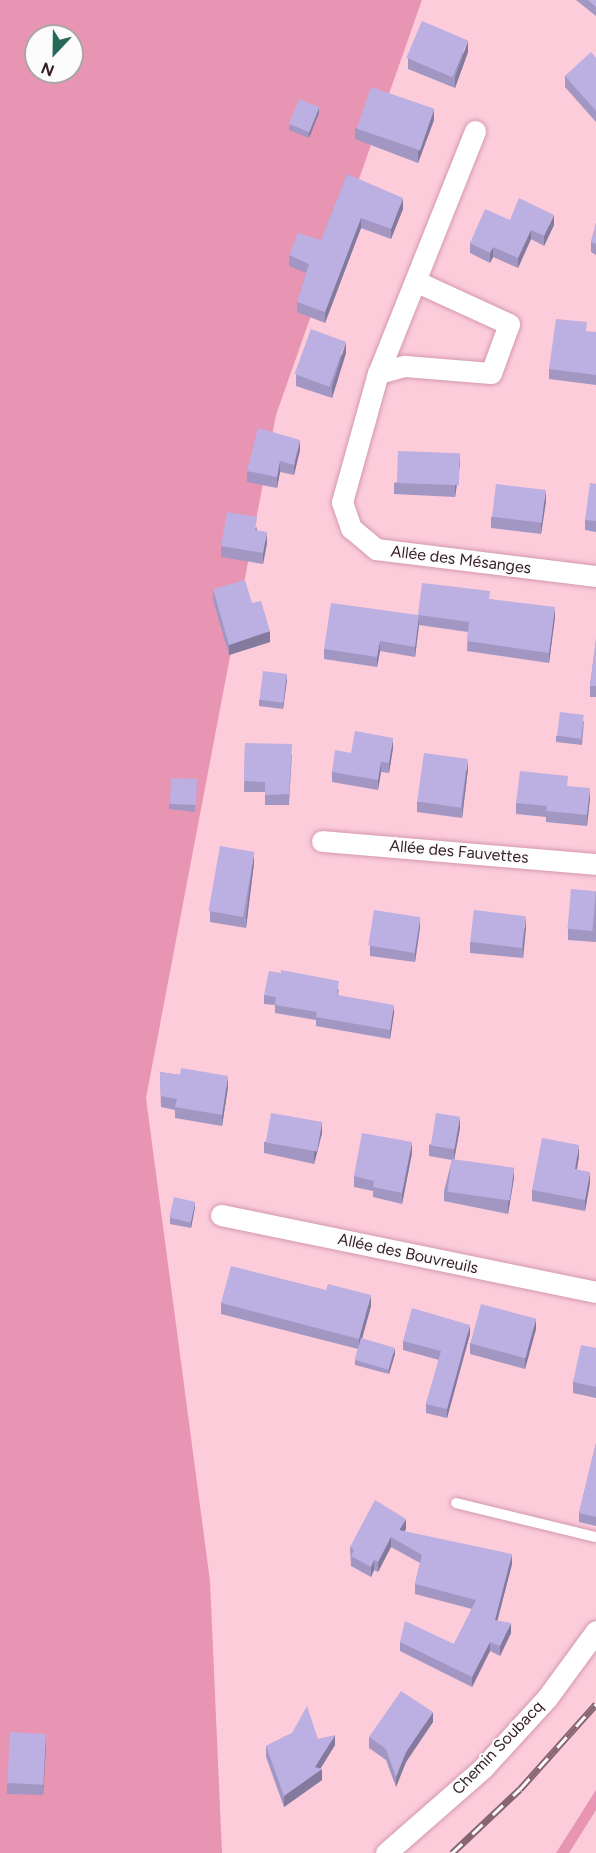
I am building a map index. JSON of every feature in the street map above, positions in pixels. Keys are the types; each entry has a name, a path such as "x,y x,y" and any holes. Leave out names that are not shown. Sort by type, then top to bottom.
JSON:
{"street":[{"name":"Allée des Mésanges","path":"475,131 378,374 342,502 351,528 376,549 596,576"},
{"path":"378,374 405,366 491,374 509,324 415,281"},
{"name":"Allée des Fauvettes","path":"322,841 596,864"},
{"name":"Allée des Bouvreuils","path":"221,1215 596,1292"},
{"name":"Chemin Soubacq","path":"386,1853 483,1768 547,1698 596,1631"}],"lane":[{"path":"456,1503 596,1537"}],"shaded area":[{"path":"0,0 422,0 276,415 146,1098 210,1581 222,1853 0,1853"},
{"path":"596,1790 596,1810 569,1853 556,1853"}],"building":[{"path":"588,0 596,0 596,7"},
{"path":"422,21 468,41 452,77 406,58"},
{"path":"591,52 596,58 596,111 565,76"},
{"path":"371,87 434,109 420,150 357,129"},
{"path":"299,99 319,107 309,132 289,124"},
{"path":"347,174 403,198 391,229 361,218 325,312 297,302 309,264 289,255 298,233 321,240"},
{"path":"519,198 554,215 544,236 531,230 518,258 493,247 490,253 470,243 485,209 510,220"},
{"path":"596,223 596,244 591,242"},
{"path":"556,319 587,322 586,331 596,332 596,375 549,369"},
{"path":"311,329 346,342 329,387 295,374"},
{"path":"258,428 300,440 294,465 280,461 277,477 247,471"},
{"path":"398,451 460,453 459,485 397,483"},
{"path":"590,483 596,484 596,521 585,520"},
{"path":"496,484 546,490 542,523 492,517"},
{"path":"227,512 257,517 255,530 267,532 263,553 221,546"},
{"path":"245,580 252,603 261,601 270,631 229,645 213,589"},
{"path":"422,583 490,591 489,599 555,607 549,653 467,641 469,622 419,615 415,647 380,641 377,657 324,649 331,603 418,615"},
{"path":"596,639 596,686 590,686"},
{"path":"263,671 287,674 283,703 259,700"},
{"path":"560,712 584,715 581,739 557,736"},
{"path":"355,731 393,738 389,763 381,762 378,780 332,772 335,750 351,753"},
{"path":"245,743 292,744 289,794 265,795 265,782 244,781"},
{"path":"424,753 468,759 461,808 417,802"},
{"path":"520,771 568,776 567,786 590,788 587,815 546,811 547,806 516,803"},
{"path":"171,778 197,779 196,805 170,804"},
{"path":"220,846 254,852 243,917 209,911"},
{"path":"571,889 596,891 592,931 568,929"},
{"path":"374,910 420,917 415,953 368,946"},
{"path":"474,910 526,916 522,948 470,942"},
{"path":"281,970 339,981 337,995 394,1005 390,1030 316,1017 317,1012 275,1005 276,997 264,995 269,971 281,973"},
{"path":"181,1068 228,1076 222,1115 175,1107 177,1099 161,1096 160,1072 180,1075"},
{"path":"271,1113 322,1122 317,1152 266,1143"},
{"path":"436,1113 460,1117 455,1149 431,1146"},
{"path":"362,1133 412,1142 402,1193 373,1187 374,1181 354,1176"},
{"path":"542,1138 579,1145 575,1169 590,1172 585,1200 532,1190"},
{"path":"452,1159 514,1168 510,1200 447,1192"},
{"path":"174,1197 195,1202 191,1222 169,1217"},
{"path":"231,1266 326,1290 328,1284 371,1295 359,1339 221,1303"},
{"path":"481,1304 536,1319 525,1358 470,1344"},
{"path":"412,1308 470,1325 447,1409 426,1404 441,1351 403,1341"},
{"path":"361,1338 395,1348 388,1370 355,1360"},
{"path":"581,1345 596,1348 596,1387 573,1382"},
{"path":"596,1443 596,1517 579,1513"},
{"path":"375,1500 406,1519 399,1530 512,1554 495,1620 511,1623 500,1646 490,1642 472,1677 400,1642 405,1621 454,1644 476,1600 415,1584 422,1555 391,1537 378,1562 374,1560 371,1567 351,1556 354,1550 350,1547"},
{"path":"401,1691 433,1712 406,1752 396,1777 386,1749 369,1737"},
{"path":"307,1706 318,1739 335,1735 315,1767 322,1769 284,1796 266,1746 292,1733"},
{"path":"10,1732 46,1734 43,1785 7,1783"}],"railway":[{"path":"452,1853 520,1789 596,1704"}]}
